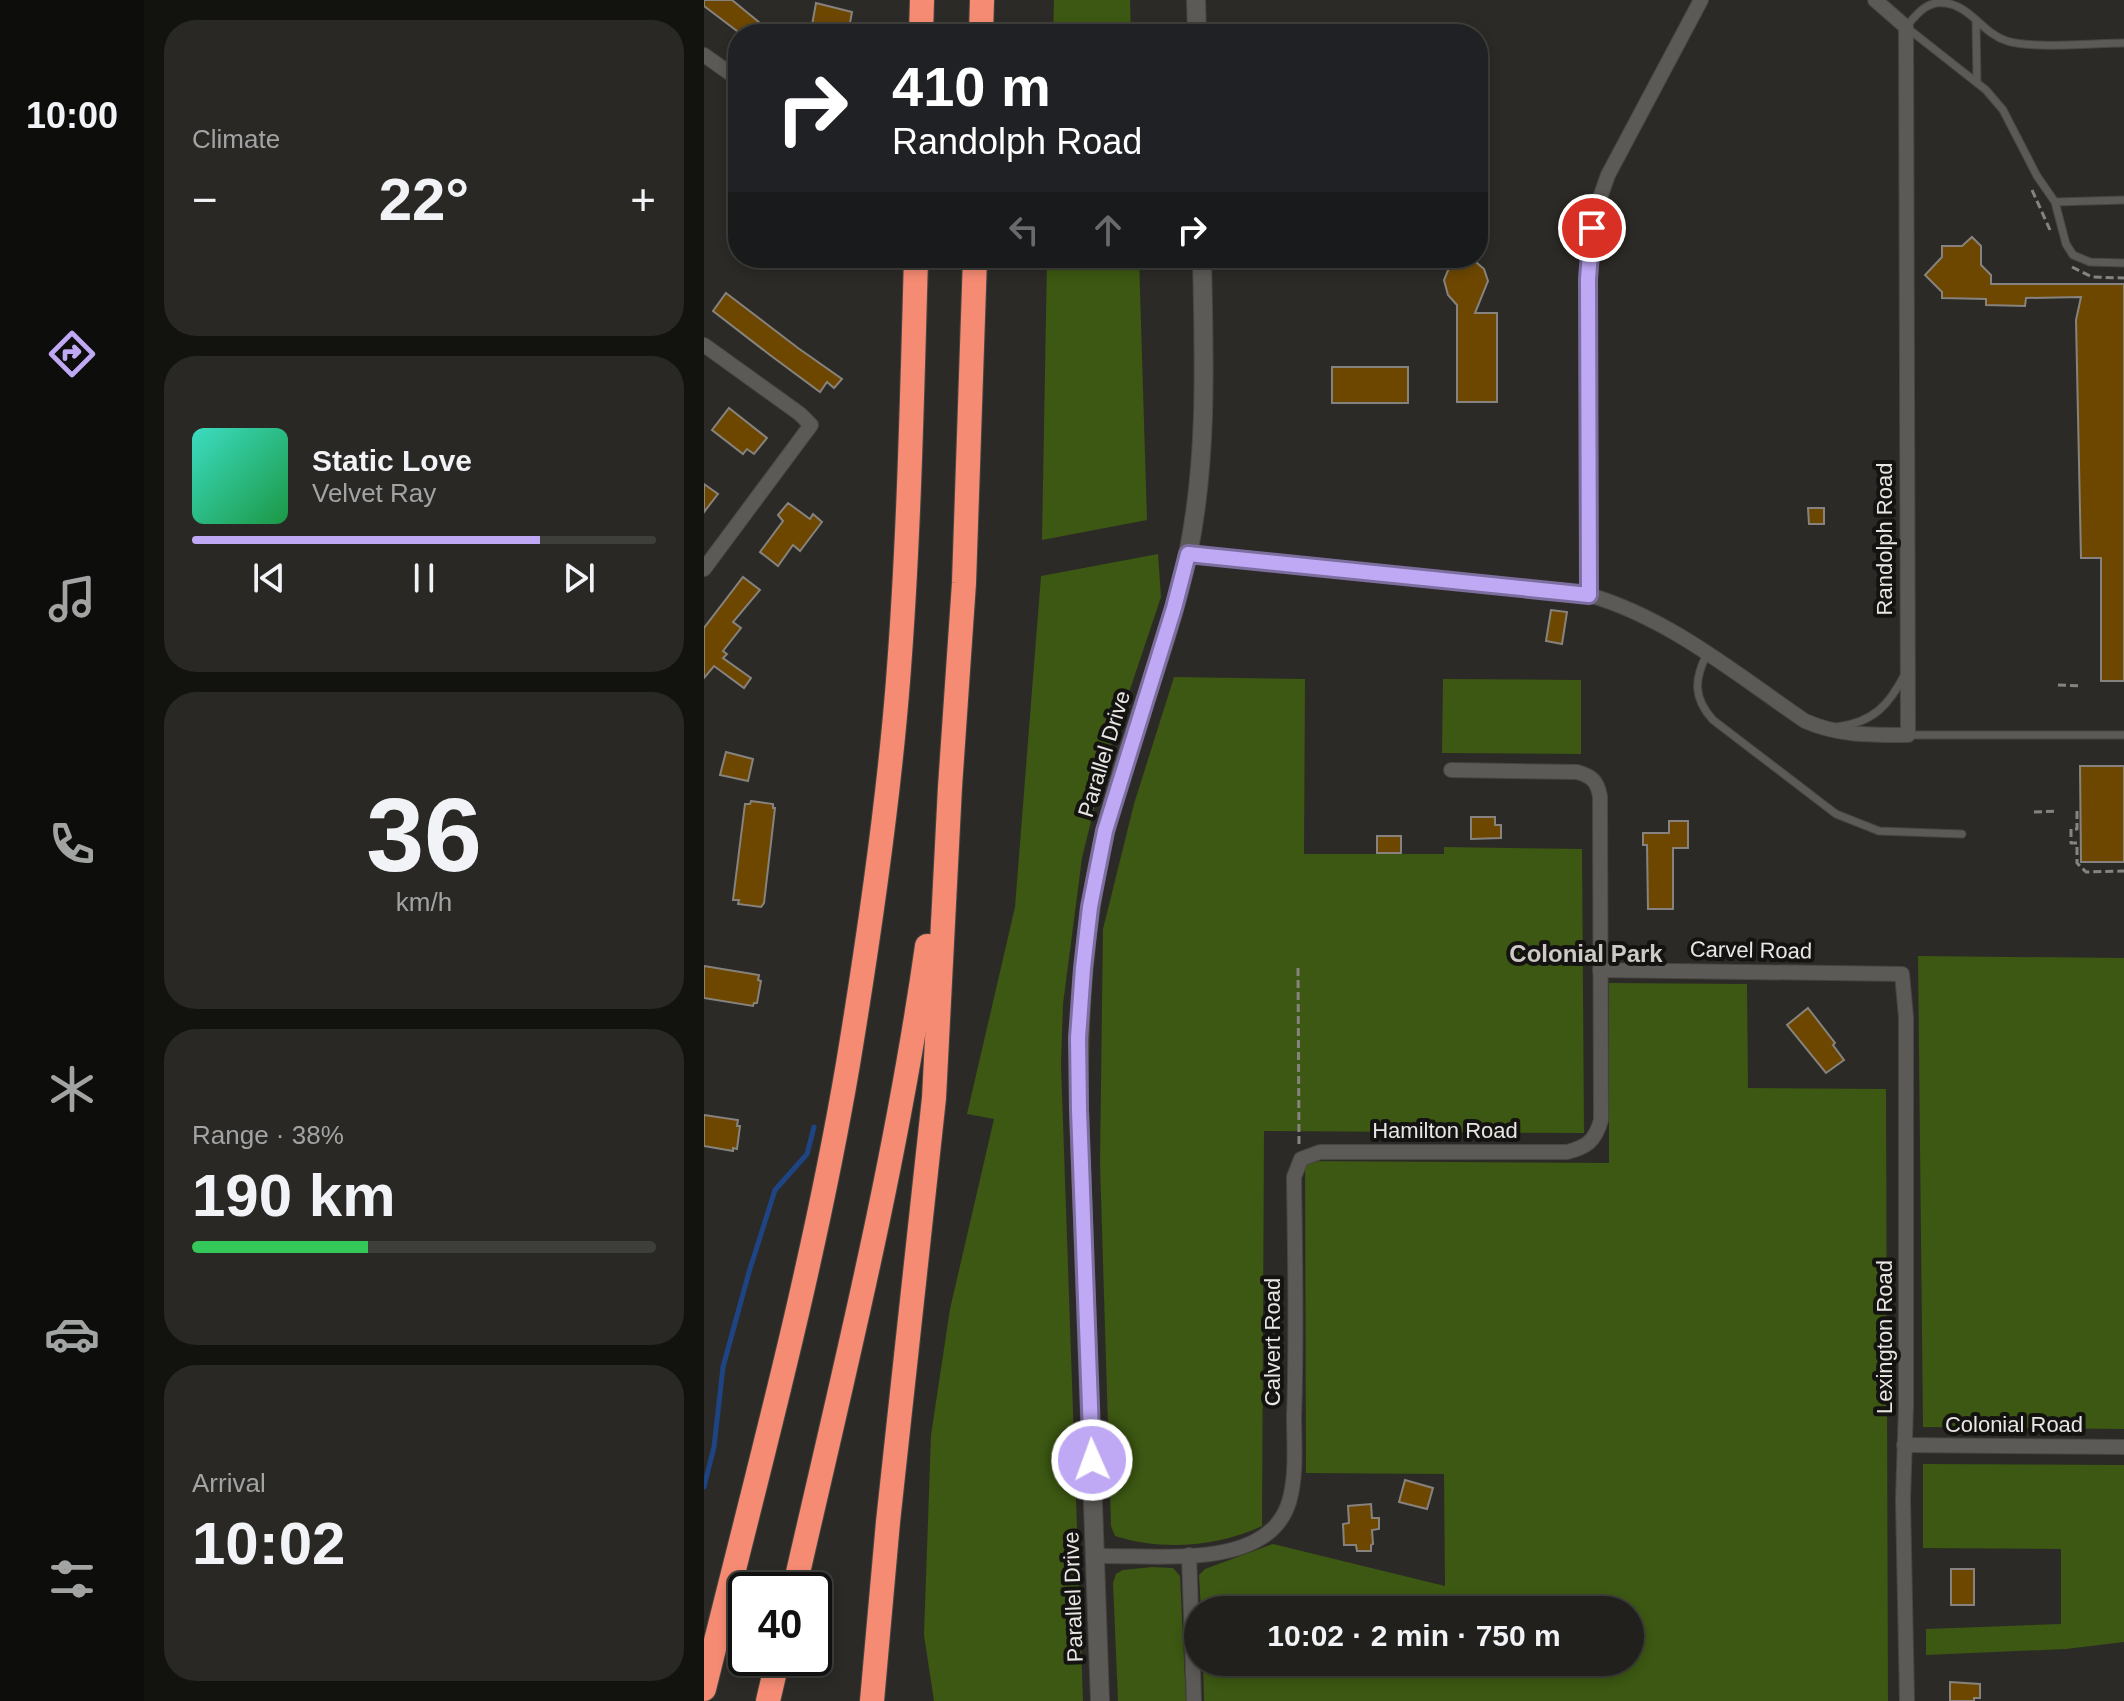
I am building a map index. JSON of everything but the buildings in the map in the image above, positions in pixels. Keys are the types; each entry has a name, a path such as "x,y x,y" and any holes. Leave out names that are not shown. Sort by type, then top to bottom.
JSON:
{"highway":[{"path":"921,24 922,0"},
{"path":"981,24 982,0"},
{"path":"704,1689 829,1168 862,974 888,786 899,667 916,268"},
{"path":"872,1701 934,1098 964,583 975,268"},
{"path":"798,1572 868,1271 896,1130 950,787"},
{"path":"863,1701 888,1522"},
{"path":"768,1701 774,1676"}],"street":[{"path":"1196,0 1197,24"},
{"path":"1589,595 1588,279 1589,245 1595,212 1608,175 1701,0"},
{"path":"1875,0 1906,27"},
{"name":"Randolph Road","path":"1906,27 1908,735"},
{"path":"704,55 728,72"},
{"name":"Parallel Drive","path":"1100,1701 1078,1038 1090,907 1105,831 1188,554 1202,425 1202,268"},
{"path":"704,345 811,425 704,569"},
{"path":"1188,554 1589,595 1624,605 1707,654 1805,721 1823,729 1846,734 1908,735"},
{"path":"1451,770 1577,772 1594,780 1600,796 1600,970"},
{"name":"Carvel Road","path":"1600,970 1902,974"},
{"name":"Hamilton Road","path":"1301,1159 1320,1152 1567,1152 1589,1145 1597,1135 1601,1120 1600,970"},
{"name":"Lexington Road","path":"1902,974 1906,1032 1903,1500 1907,1701"},
{"name":"Calvert Road","path":"1096,1556 1219,1552 1257,1541 1272,1530 1289,1503 1296,1376 1294,1177 1301,1159"},
{"name":"Colonial Road","path":"1904,1445 2124,1447"},
{"path":"1189,1555 1194,1701"}],"lane":[{"path":"2124,43 2009,42 1988,33 1976,20 1947,3 1922,8 1906,27 1977,83 2003,110 2037,176 2055,202 2066,244 2073,255 2090,262 2124,263"},
{"path":"1976,20 1977,83"},
{"path":"2055,202 2124,200"},
{"path":"1707,654 1696,683 1702,708 1713,720 1836,814 1879,831 1962,834"},
{"path":"1823,729 1856,724 1881,710 1893,698 1907,671"},
{"path":"1908,735 2124,735"}],"path":[{"path":"2058,685 2082,686"},
{"path":"2034,812 2057,811"},
{"path":"2077,811 2077,829 2071,829 2071,843 2077,843 2077,863 2086,872 2124,871"},
{"path":"1298,968 1301,1159"}],"green space":[{"path":"1054,0 1130,0 1131,24 1053,24"},
{"path":"1047,268 1139,268 1147,520 1042,540"},
{"path":"1158,554 1161,597 1105,764 1082,858 1063,1004 1061,1064 1083,1701 934,1701 924,1635 931,1435 950,1309 994,1119 967,1114 1015,907 1041,576"},
{"path":"1174,677 1305,679 1304,854 1444,854 1444,847 1582,849 1584,1133 1264,1131 1262,1526 1227,1539 1170,1545 1115,1536 1111,1526 1100,1163 1103,929 1134,804"},
{"path":"1443,679 1581,680 1581,754 1442,753"},
{"path":"1918,956 2124,958 2124,1429 1923,1427"},
{"path":"1609,983 1747,984 1748,1088 1886,1089 1888,1701 1204,1701 1203,1676 1644,1676 1644,1596 1200,1596 1199,1575 1205,1569 1273,1544 1445,1586 1444,1474 1306,1473 1305,1161 1609,1163"},
{"path":"1923,1464 2124,1465 2124,1642 2066,1649 1926,1655 1926,1629 2061,1624 2061,1549 1923,1548"},
{"path":"1173,1568 1180,1576 1186,1701 1118,1701 1113,1583 1116,1574 1123,1570"}],"waterway":[{"path":"704,1487 714,1447 723,1367 749,1272 775,1190 807,1154 814,1127"}],"district":[{"name":"Colonial Park","path":"1586,953"}],"route":[{"path":"1092,1460 1079,1110 1078,1038 1083,968 1090,907 1105,831 1188,554 1589,595 1588,279 1592,228"}]}
